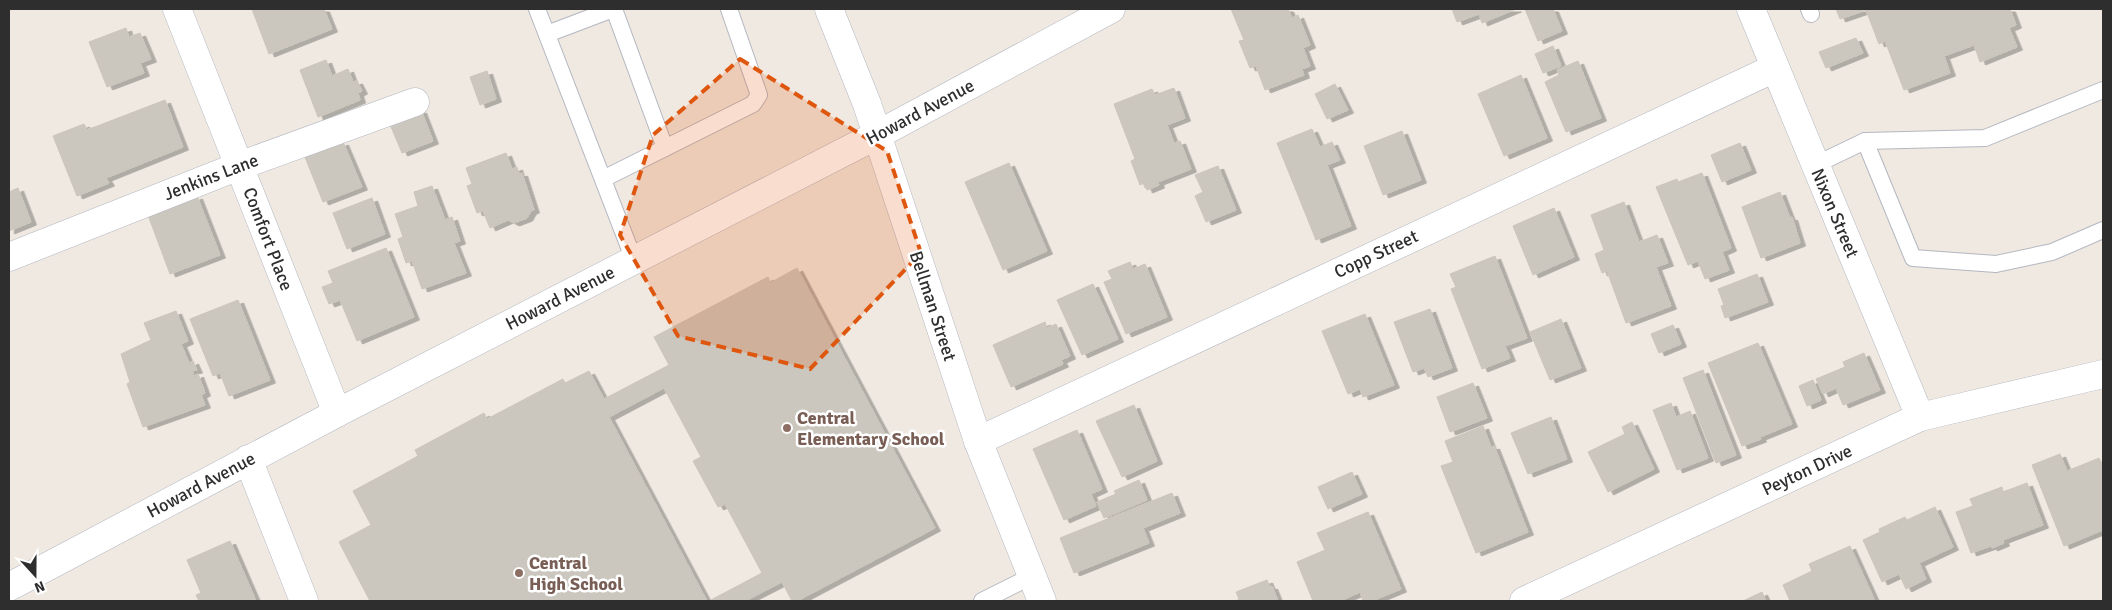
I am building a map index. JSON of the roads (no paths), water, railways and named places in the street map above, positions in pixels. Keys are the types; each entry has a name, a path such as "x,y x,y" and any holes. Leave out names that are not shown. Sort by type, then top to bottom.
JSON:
{"street":[{"name":"Comfort Place","path":"177,9 337,413"},
{"name":"Bellman Street","path":"829,9 867,104 978,441 1042,601"},
{"name":"Nixon Street","path":"1751,9 1920,417"},
{"name":"Howard Avenue","path":"9,587 248,459 877,135 1103,11"},
{"name":"Copp Street","path":"978,441 1774,68"},
{"name":"Jenkins Lane","path":"9,257 239,166 415,102"},
{"name":"Peyton Drive","path":"1524,601 1920,417 2103,374"},
{"path":"248,459 304,601"}],"lane":[{"path":"537,9 634,260"},
{"path":"546,34 613,9 665,148"},
{"path":"603,179 752,104 759,95 729,9"},
{"path":"1815,165 1865,141 1985,138 2103,90"},
{"path":"1865,141 1912,258 1996,264 2052,252 2103,230"},
{"path":"982,601 1032,576"}],"place":[{"name":"Central Elementary School","path":"787,428"},
{"name":"Central High School","path":"519,573"}]}
